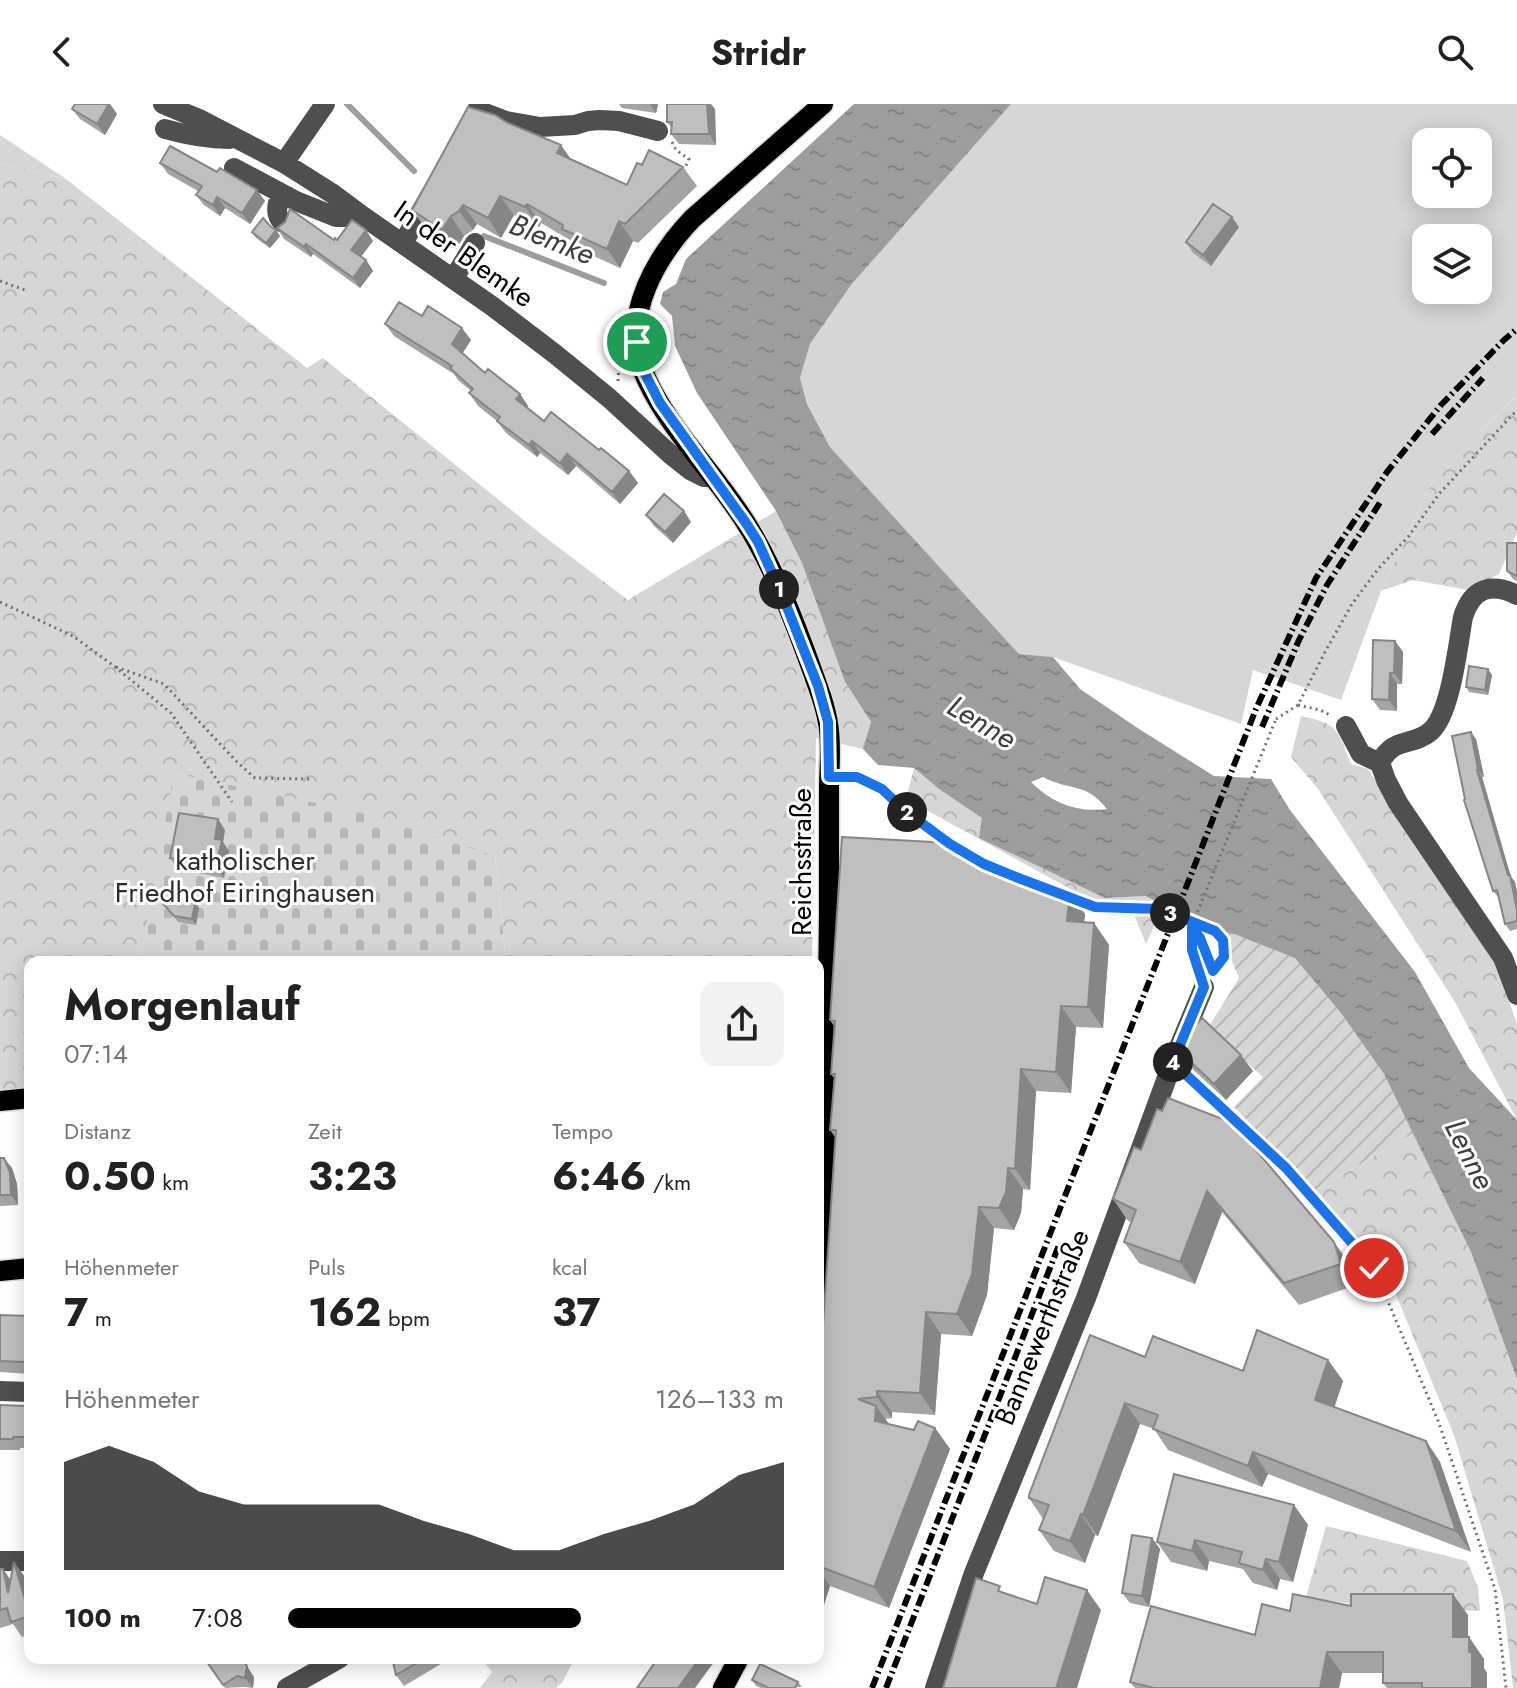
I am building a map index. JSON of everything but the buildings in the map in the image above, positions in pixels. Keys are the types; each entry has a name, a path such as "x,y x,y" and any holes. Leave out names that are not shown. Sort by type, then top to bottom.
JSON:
{"main road":[{"name":"Reichsstraße","path":"823,104 692,219 666,249 643,294 637,329 641,366 660,403 758,542 818,686 828,722 824,1249"},
{"path":"0,1101 24,1099"},
{"path":"0,1271 24,1269"},
{"path":"723,1688 736,1664"}],"street":[{"name":"In der Blemke","path":"163,104 238,138 333,194 454,278 555,354 690,470 704,477 713,477"},
{"path":"284,163 325,104"},
{"path":"469,123 476,110 506,121 540,127 600,120 619,121 658,131"},
{"path":"165,129 214,139 238,138"},
{"path":"234,168 336,217 364,217"},
{"path":"403,243 441,176"},
{"path":"283,223 279,220 277,208 278,203 287,196"},
{"path":"454,278 475,243"},
{"path":"1380,763 1389,749 1425,736 1437,725 1450,689 1463,617 1473,597 1491,587 1517,595"},
{"path":"1346,726 1361,754 1380,763 1398,803 1503,958 1517,995"},
{"name":"Bannewerthstraße","path":"935,1688 974,1573 1086,1298 1172,1064 1204,987"},
{"path":"0,1391 24,1392"},
{"path":"0,1561 24,1561"},
{"path":"287,1688 329,1664"}],"path":[{"path":"681,175 689,159"},
{"path":"0,281 25,290"},
{"path":"609,398 617,388 620,357"},
{"path":"1204,987 1192,950 1192,925 1276,719 1298,705 1352,604 1378,569 1408,537 1439,494 1517,410"},
{"path":"0,602 73,636 171,713 232,802"},
{"path":"114,666 164,684 255,778 310,779"},
{"path":"1298,705 1320,710"},
{"path":"829,777 857,777 882,789 904,810 950,844"},
{"path":"1070,899 1095,907 1160,909 1215,931 1223,940 1224,957 1213,971 1192,925"},
{"path":"1172,1064 1286,1168 1374,1268 1439,1423 1495,1589 1506,1688"}],"green space":[{"path":"1011,104 1517,104 1517,395 1431,484 1381,591 1341,700 1253,670 1241,724 1053,657 1019,654 830,447 807,404 800,378 810,344 851,285"},
{"path":"0,135 66,179 0,163"},
{"path":"0,163 66,179 307,368 323,358 628,600 776,511 802,563 845,682 871,722 863,749 816,738 812,956 505,956 495,856 175,773 141,956 24,956 24,1090 0,1092"},
{"path":"1517,395 1517,533 1499,574 1468,590 1413,580 1381,591 1431,484"},
{"path":"1301,716 1330,725 1339,736 1351,764 1368,769 1494,963 1517,1023 1517,1120 1455,1002 1318,789 1291,757"},
{"path":"914,768 939,789 1105,898 1144,896 1164,905 1146,944 1129,902 1096,903 906,799"},
{"name":"katholischer Friedhof Eiringhausen","path":"174,773 358,812 495,856 505,956 141,956"},
{"path":"1219,931 1295,957 1341,1013 1384,1074 1414,1133 1315,1190 1234,1107 1263,1077 1208,1028 1239,978"},
{"path":"1414,1133 1471,1252 1517,1379 1517,1688 1513,1688 1503,1599 1454,1435 1384,1266 1315,1190"},
{"path":"1326,1526 1467,1561 1478,1587 1480,1611 1366,1606 1306,1597"},
{"path":"486,1664 572,1664 556,1688 480,1688 492,1672"}],"water":[{"name":"Lenne","path":"854,104 1011,104 851,285 810,344 800,378 807,404 830,447 1019,654 1053,657 1080,689 1214,776 1271,779 1290,810 1415,972 1469,1068 1517,1120 1517,1379 1471,1252 1384,1074 1341,1013 1295,958 1219,931 1145,896 1105,898 979,838 982,818 914,768 878,765 863,749 871,722 845,682 802,563 776,511 697,393 675,346 672,316 660,304 663,292 676,284 686,259","holes":["1043,777 1092,794 1107,809 1066,805 1031,782"]}],"waterway":[{"name":"Blemke","path":"347,104 414,171"},
{"name":"Blemke","path":"484,236 604,283"}],"railway":[{"path":"872,1688 1256,709 1316,578 1387,472 1441,405 1517,329"},
{"path":"1432,434 1483,378"},
{"path":"1262,727 1299,640 1327,585 1381,501"},
{"path":"886,1688 1059,1245"}],"route":[{"path":"637,342 641,366 660,403 746,523 783,597 818,686 828,722 829,777 857,777 882,789 904,810 950,844 984,864 1058,895 1095,907 1160,909 1215,931 1223,940 1224,957 1213,971 1200,938 1192,927 1192,950 1204,987 1172,1064 1286,1168 1374,1268"}]}
